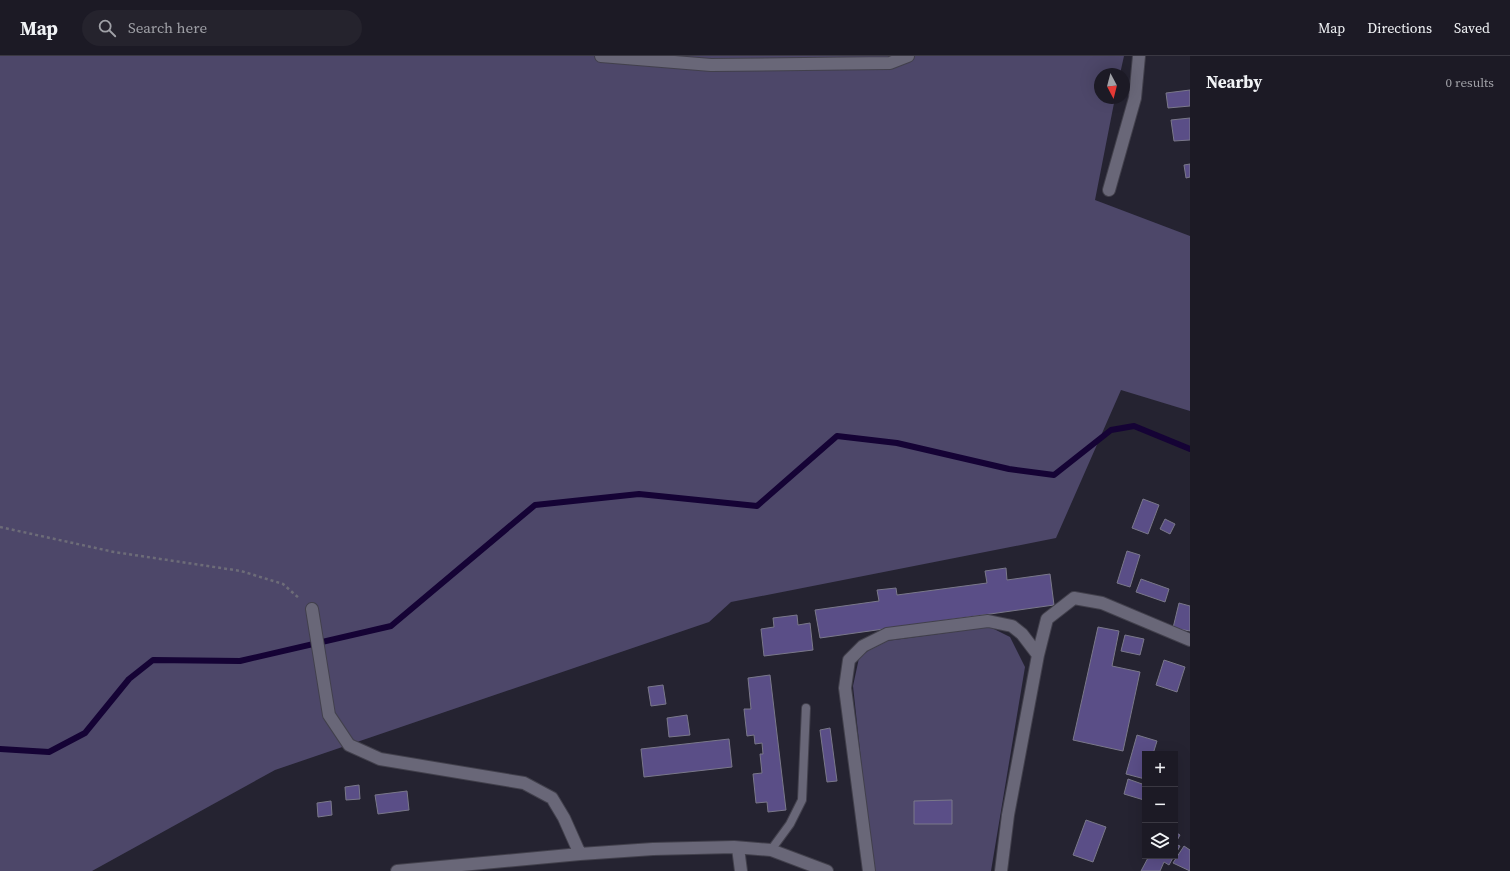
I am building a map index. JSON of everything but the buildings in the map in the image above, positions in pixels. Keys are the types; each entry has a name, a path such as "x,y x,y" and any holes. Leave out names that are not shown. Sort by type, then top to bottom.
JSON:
{"street":[{"path":"601,56 711,65 890,63 908,56"},
{"path":"1109,190 1135,98 1139,56"},
{"path":"1001,871 1008,815 1038,655 1047,619 1074,598 1102,603 1190,640"},
{"path":"312,609 329,715 349,745 380,759 524,783 552,798 564,818 580,854"},
{"path":"869,871 845,688 849,660 863,646 887,634 988,621 1012,626 1022,634 1038,655"},
{"path":"397,871 580,854 702,847 771,850 828,871"},
{"path":"738,848 741,871"}],"lane":[{"path":"771,850 790,824 802,800 806,708"}],"path":[{"path":"0,527 114,552 241,571 282,584 312,609"}],"shaded area":[{"path":"0,56 1124,56 1121,68 1094,68 1094,104 1114,104 1095,200 1190,236 1190,411 1121,390 1056,538 731,602 709,622 275,770 92,871 0,871"},
{"path":"990,627 1010,637 1025,667 991,871 873,871 853,686 859,658 879,642"}],"waterway":[{"path":"0,749 49,752 85,733 129,679 153,660 240,661 391,626 535,505 639,494 757,506 837,436 897,443 1009,469 1054,475 1111,430 1134,426 1190,449"}]}
